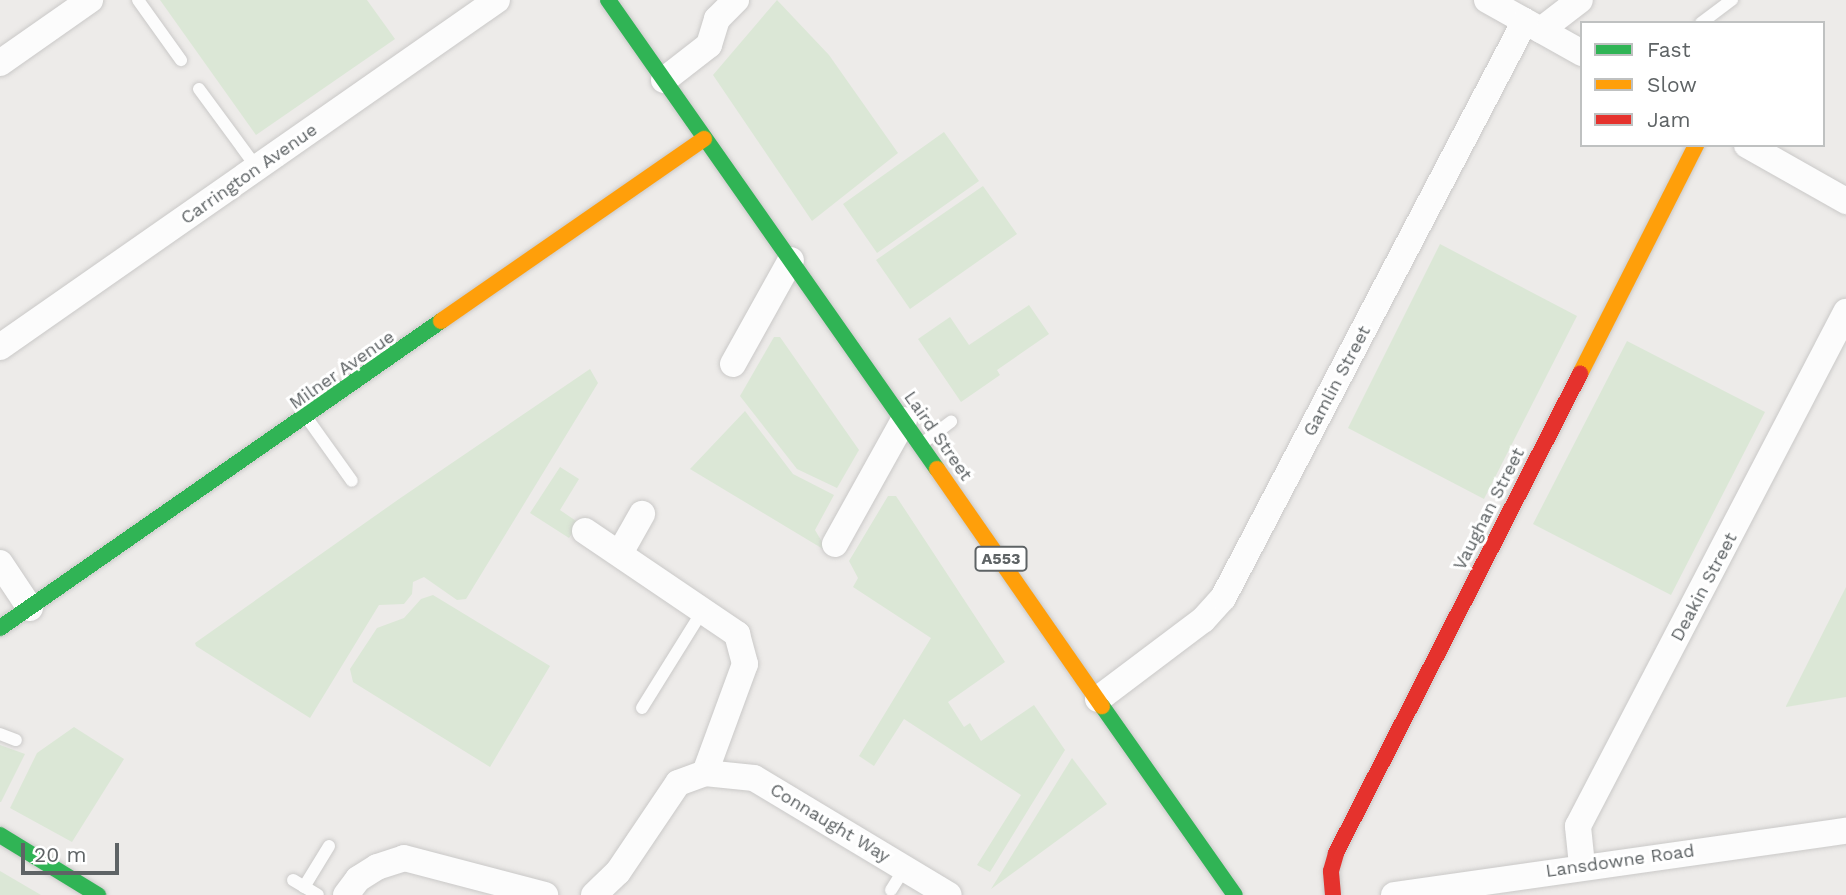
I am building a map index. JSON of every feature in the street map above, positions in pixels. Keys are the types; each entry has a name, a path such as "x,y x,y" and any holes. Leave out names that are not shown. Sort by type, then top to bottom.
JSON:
{"street":[{"path":"0,63 90,0"},
{"name":"Carrington Avenue","path":"0,347 497,0"},
{"name":"Laird Street","path":"608,0 624,13 664,80 704,139 904,419 1234,895"},
{"path":"664,80 709,46 717,19 736,0"},
{"path":"1487,0 1580,52"},
{"path":"1533,25 1580,0"},
{"name":"Gamlin Street","path":"1098,699 1203,620 1223,598 1533,25"},
{"name":"Milner Avenue","path":"0,628 307,418 704,139"},
{"name":"Vaughan Street","path":"1334,895 1331,871 1336,853 1695,147"},
{"path":"1751,147 1846,201"},
{"path":"733,364 791,260"},
{"name":"Deakin Street","path":"1582,865 1578,826 1846,312"},
{"path":"835,544 904,419"},
{"path":"620,553 642,513"},
{"path":"585,531 704,607 737,634 745,664 705,773 678,783 618,872 594,895"},
{"path":"0,563 30,608"},
{"name":"Connaught Way","path":"705,773 754,778 898,879 949,895"},
{"name":"Lansdowne Road","path":"1394,895 1582,865 1846,831"},
{"path":"0,835 98,895"},
{"path":"346,895 358,879 404,858 545,895"}],"lane":[{"path":"138,0 181,60"},
{"path":"1704,21 1732,0"},
{"path":"199,89 257,169"},
{"path":"307,418 352,481"},
{"path":"921,445 951,422"},
{"path":"642,708 704,607"},
{"path":"0,734 16,740"},
{"path":"318,895 299,883 329,846"}],"green space":[{"path":"160,0 367,0 395,39 256,135"},
{"path":"777,0 829,55 898,153 812,221 713,75"},
{"path":"944,132 979,181 877,253 843,204"},
{"path":"983,186 1017,234 910,309 876,260"},
{"path":"1440,244 1577,316 1484,499 1348,428"},
{"path":"1029,305 1049,334 997,370 1000,375 961,402 918,339 950,317 969,345"},
{"path":"774,337 780,337 859,450 837,488 797,469 740,396"},
{"path":"1627,341 1765,412 1671,595 1533,524"},
{"path":"590,369 598,383 466,599 457,600 424,577 413,582 412,594 404,604 379,605 310,718 196,646 195,643 399,499"},
{"path":"745,411 793,474 834,495 815,530 828,552 690,469"},
{"path":"560,467 579,479 560,510 579,523 569,538 530,513"},
{"path":"888,496 896,496 1005,662 948,702 964,727 970,723 981,741 1034,705 1065,750 990,872 977,865 1021,795 904,719 874,766 859,756 931,638 853,587 858,578 849,561"},
{"path":"1846,587 1846,697 1786,707 1786,706"},
{"path":"433,595 550,666 490,767 353,682 350,669 377,628 404,618 421,599"},
{"path":"74,727 124,759 72,842 10,808 37,753"},
{"path":"0,745 25,754 1,802 0,802"},
{"path":"1072,758 1107,804 991,889"},
{"path":"0,871 41,895 0,895"}],"traffic: fast":[{"path":"608,0 937,469"},
{"path":"0,628 441,321"},
{"path":"1102,706 1235,895"},
{"path":"0,835 98,895"}],"traffic: slow":[{"path":"441,321 704,139"},
{"path":"1580,374 1695,147"},
{"path":"937,469 1102,706"}],"traffic: jam":[{"path":"1333,895 1331,871 1336,853 1580,374"}]}
